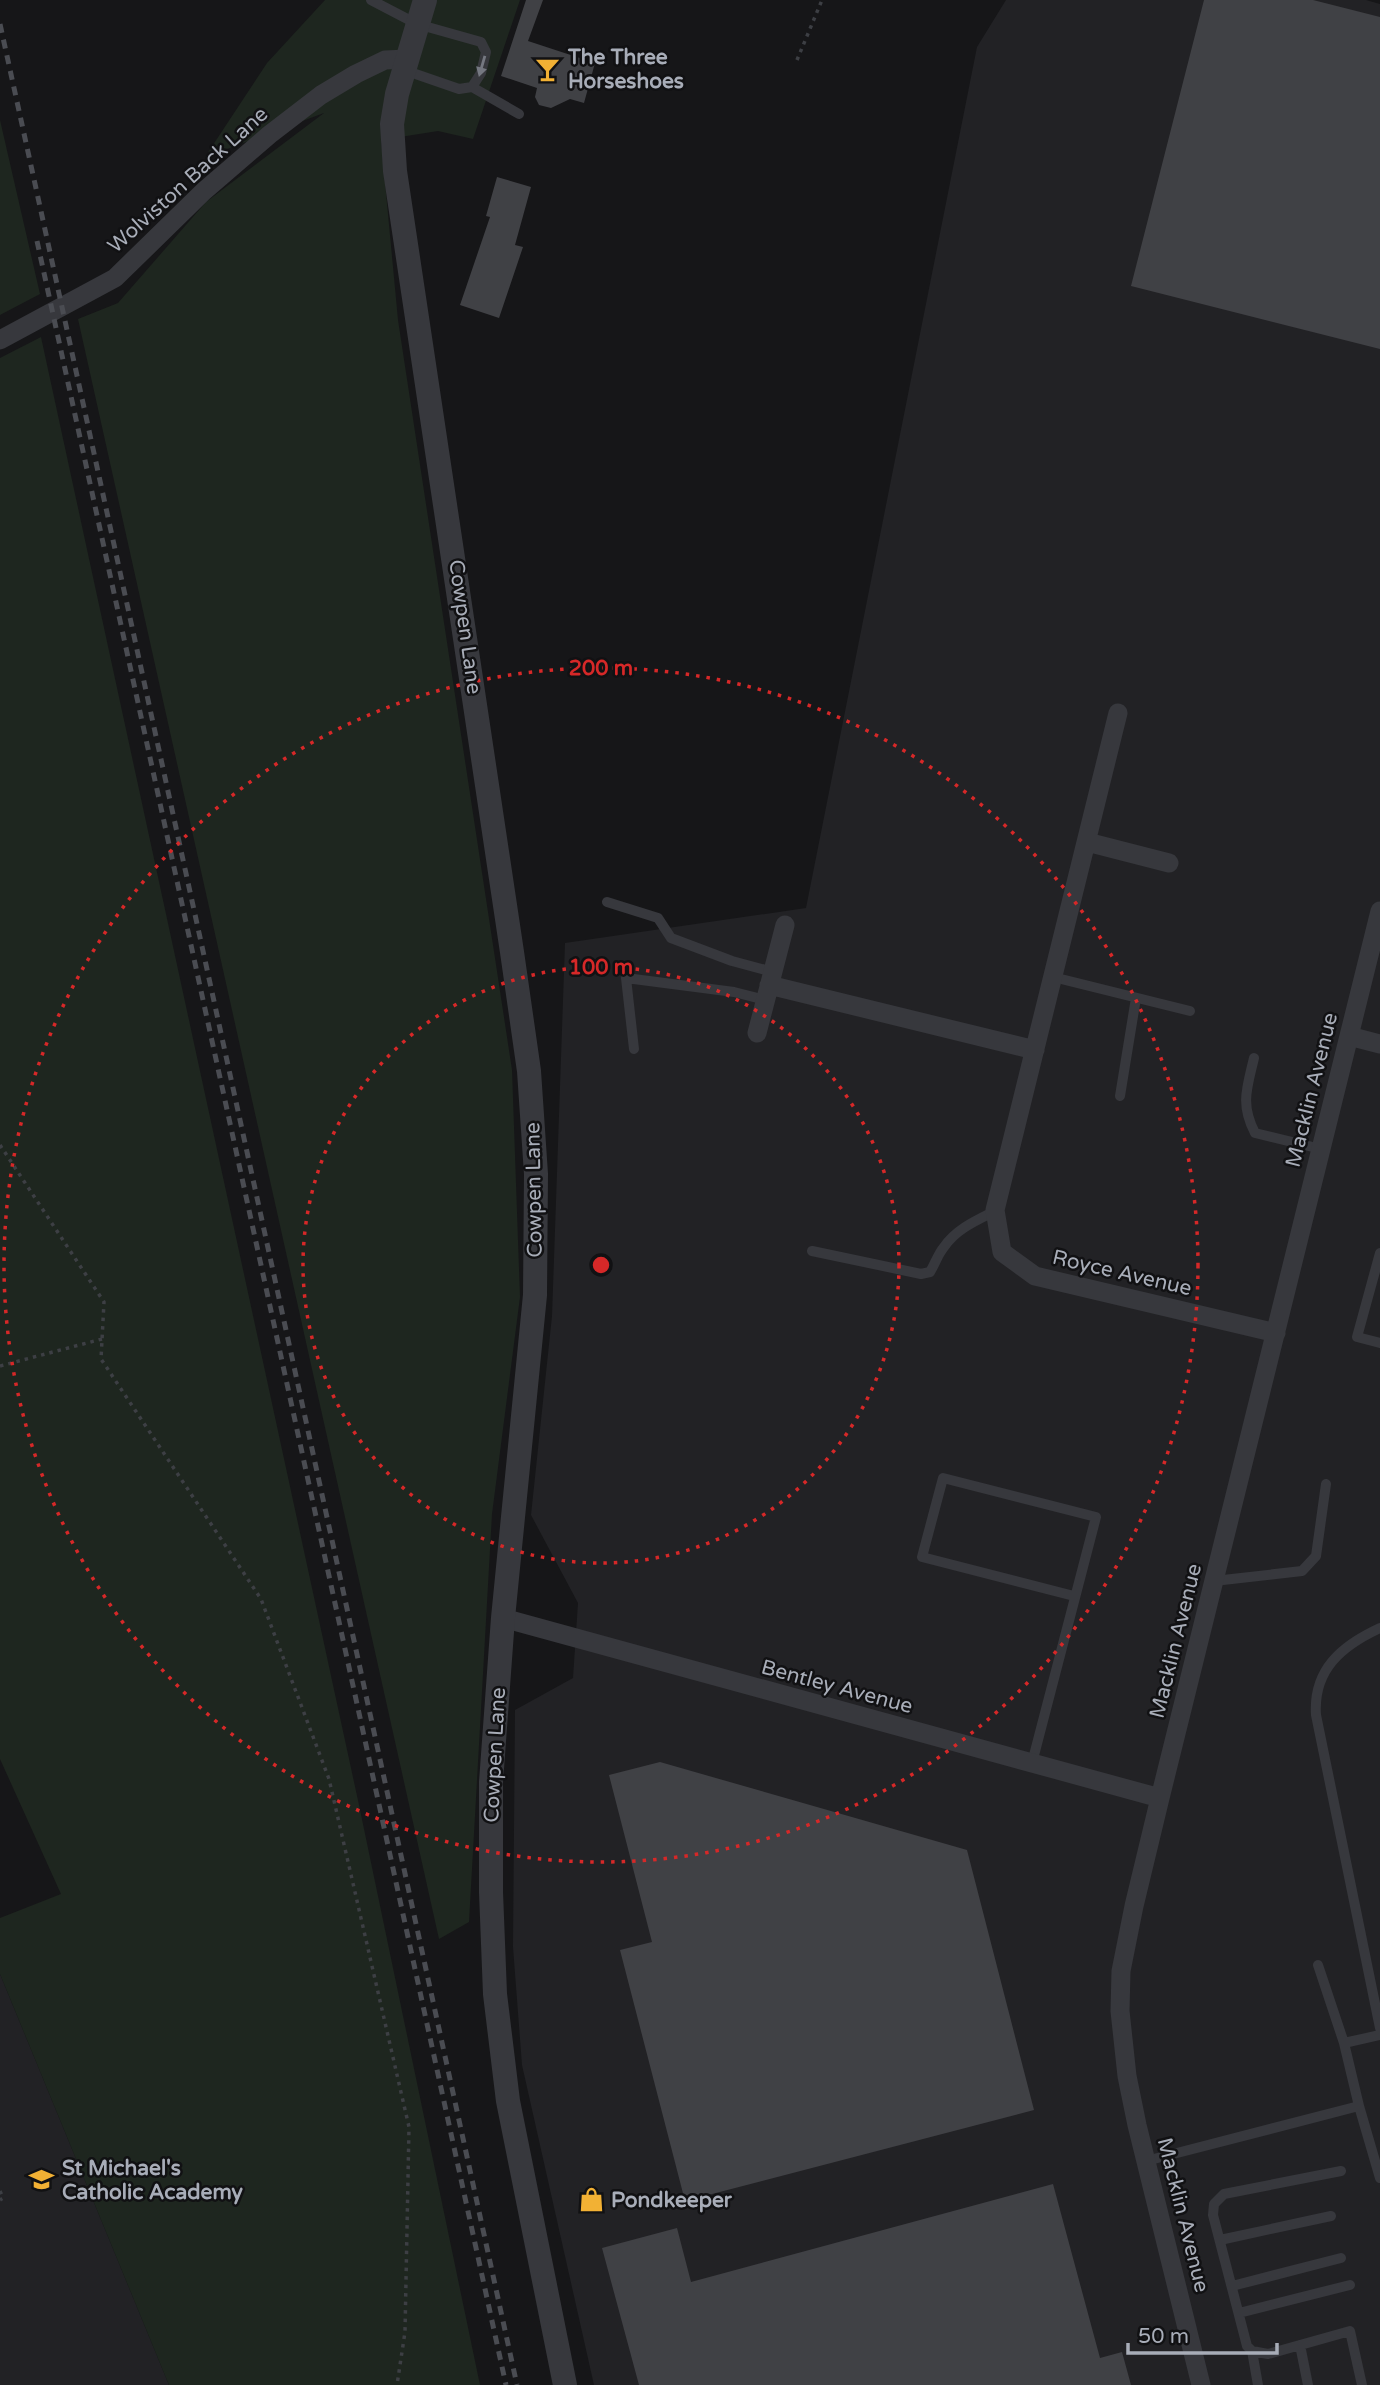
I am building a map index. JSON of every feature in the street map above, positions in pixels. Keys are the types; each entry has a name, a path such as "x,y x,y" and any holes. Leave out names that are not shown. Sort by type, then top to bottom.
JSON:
{"street":[{"name":"Cowpen Lane","path":"425,0 405,64 392,124 395,170 513,952 529,1072 536,1174 535,1295 503,1618 491,1782 495,1994 508,2101 565,2385"},
{"name":"Wolviston Back Lane","path":"0,340 115,278 204,191 321,95 385,60 405,64"},
{"name":"Royce Avenue","path":"1118,713 995,1210 1002,1252 1035,1276 1276,1333"},
{"path":"1087,842 1169,863"},
{"name":"Macklin Avenue","path":"1201,2385 1127,2076 1120,2011 1121,1971 1160,1798 1380,911"},
{"path":"757,1032 785,925"},
{"path":"769,986 1035,1050"},
{"path":"1349,1036 1380,1044"},
{"name":"Bentley Avenue","path":"503,1618 1160,1798"}],"lane":[{"path":"371,0 417,24 475,39 485,46 481,73 472,87"},
{"path":"405,64 459,89 472,87 519,114"},
{"path":"607,902 658,918 671,938 732,961 769,986"},
{"path":"634,1049 626,978 734,992 769,986"},
{"path":"1053,978 1190,1011"},
{"path":"1120,1096 1136,998"},
{"path":"1254,1058 1244,1101 1247,1118 1255,1133 1321,1149"},
{"path":"812,1251 921,1274 930,1272 942,1248 951,1238 995,1210"},
{"path":"1380,1254 1357,1337 1380,1343"},
{"path":"1032,1763 1096,1517 943,1478 922,1557 1074,1596"},
{"path":"1214,1581 1302,1571 1316,1556 1326,1484"},
{"path":"1380,1628 1342,1651 1323,1674 1315,1695 1316,1715 1380,2028"},
{"path":"1318,1965 1344,2043 1379,2172"},
{"path":"1344,2043 1380,2035"},
{"path":"1146,2161 1359,2106"},
{"path":"1341,2171 1224,2194 1214,2204 1213,2215 1247,2346 1252,2351 1268,2354 1350,2331 1362,2385"},
{"path":"1220,2240 1331,2216"},
{"path":"1232,2286 1341,2258"},
{"path":"1239,2313 1350,2285"},
{"path":"1300,2345 1308,2385"},
{"path":"1252,2351 1258,2385"}],"path":[{"path":"797,60 821,0"},
{"path":"0,1145 104,1302 101,1359 261,1599 329,1779 410,2127 405,2332 397,2385"},
{"path":"0,1366 102,1339"},
{"path":"0,2191 3,2198 0,2200"}],"shaded area":[{"path":"325,0 520,0 473,139 438,131 381,140 398,320 512,1070 520,1297 492,1514 469,1922 439,1939 78,319 118,303 206,202 324,113 205,157 267,63"},
{"path":"1006,0 1366,0 1380,4 1380,2385 594,2385 522,2065 513,1947 515,1710 573,1678 578,1603 531,1515 552,1316 565,943 806,908 977,47"},
{"path":"0,120 40,294 0,315"},
{"path":"41,337 359,1805 480,2385 169,2385 0,1974 0,1918 61,1894 0,1759 0,358"},
{"name":"St Michael's Catholic Academy","path":"0,1974 169,2385 0,2385"}],"building":[{"name":"The Three Horseshoes","path":"526,0 543,0 528,41 595,63 584,103 570,99 551,108 539,105 535,97 537,88 501,76"},
{"path":"1204,0 1313,0 1380,17 1380,349 1131,286"},
{"path":"497,177 531,187 515,245 523,247 499,318 460,305 490,217 486,216"},
{"path":"660,1762 967,1850 1034,2110 685,2201 620,1950 652,1942 609,1775"},
{"path":"1053,2184 1100,2358 1122,2352 1131,2385 639,2385 602,2248 677,2228 691,2282"}],"railway":[{"path":"0,24 517,2385"},
{"path":"37,241 506,2385"}],"place":[{"name":"The Three Horseshoes","path":"548,69"},
{"name":"St Michael's Catholic Academy","path":"42,2180"},
{"name":"Pondkeeper","path":"591,2200"}]}
